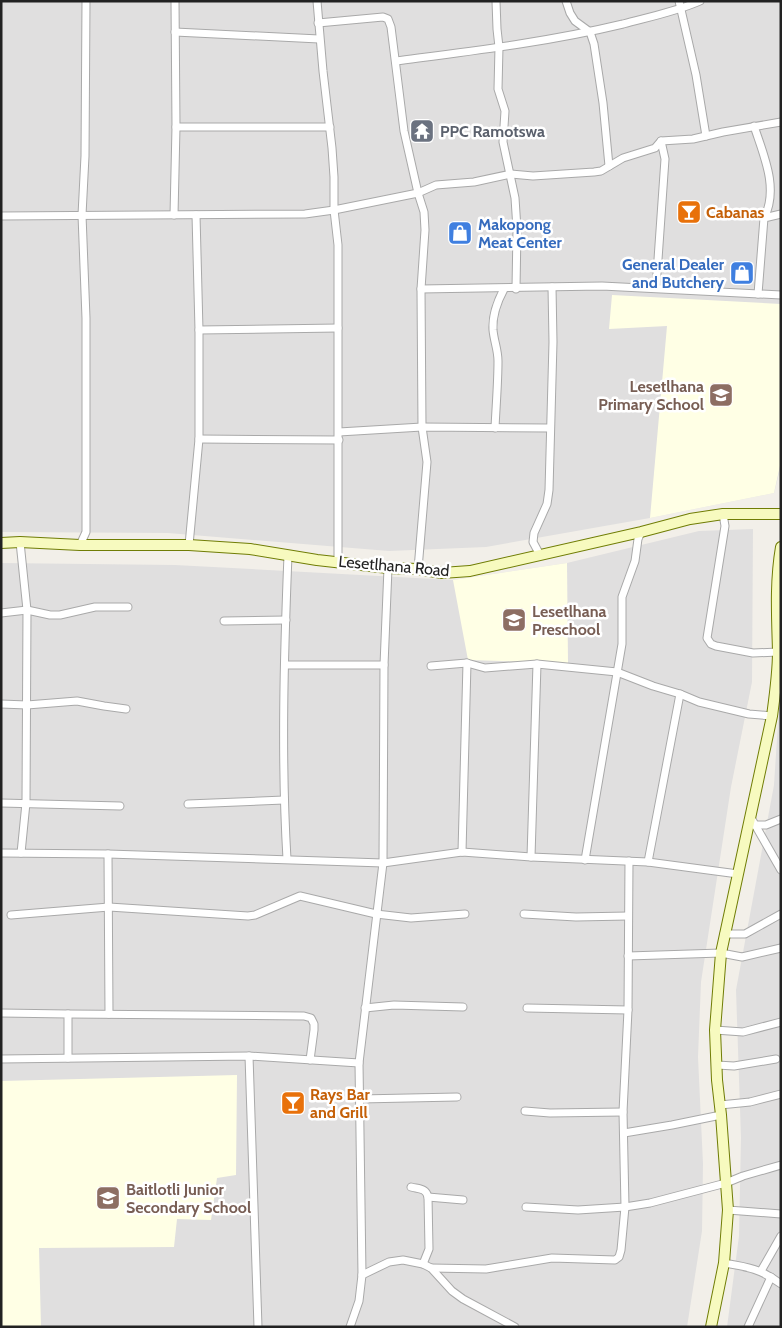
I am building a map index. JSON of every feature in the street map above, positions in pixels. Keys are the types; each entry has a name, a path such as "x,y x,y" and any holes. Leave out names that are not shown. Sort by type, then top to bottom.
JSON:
{"street":[{"path":"80,545 86,532 86,318 82,216 85,156 86,1"},
{"path":"174,215 176,127 175,1"},
{"path":"317,1 319,39 330,127 334,177 334,210 338,245 338,562"},
{"path":"496,1 499,47 498,91 505,111 504,142 515,198 517,229 516,289"},
{"path":"566,1 575,21 590,32 596,55 609,166"},
{"path":"679,1 696,75 706,136"},
{"path":"396,61 590,32 681,9 700,1"},
{"path":"318,23 383,17 388,19 391,27 404,131 424,212 425,230 421,289 422,427 427,462 418,568"},
{"path":"175,32 319,39"},
{"path":"1,216 305,214 418,193 436,185 474,182 511,174 533,176 601,171 623,158 655,148 661,141 692,140 781,122"},
{"path":"754,126 769,173 770,206 764,218 758,294"},
{"path":"176,127 330,127"},
{"path":"656,288 665,159 661,141"},
{"path":"764,218 781,214"},
{"path":"190,545 199,439 196,215"},
{"path":"421,289 516,289 602,286 781,295"},
{"path":"540,555 533,542 534,533 547,504 550,466 549,428 553,342 552,287"},
{"path":"495,428 498,359 497,344 493,331 493,318 497,303 504,289"},
{"path":"199,330 338,328"},
{"path":"199,439 339,436 422,427 549,428"},
{"path":"723,514 725,526 707,638 711,644 716,646 752,653 778,652"},
{"name":"Lesetlhana Road","path":"1,543 190,545 250,549 317,560 388,568 418,568 442,573 470,571 690,519 723,514 781,514"},
{"path":"585,860 623,637 622,597 635,560 641,532"},
{"path":"20,542 27,610 26,803 21,853"},
{"path":"711,1327 724,1263 728,1210 722,1116 716,1065 715,1030 721,953 738,874 752,821 772,716 777,678 776,595 777,569 781,547"},
{"path":"287,859 284,800 288,555"},
{"path":"350,1327 359,1301 362,1275 359,1063 383,863 384,664 388,568"},
{"path":"1,613 27,610 60,615 95,607 128,607"},
{"path":"224,622 286,620"},
{"path":"431,666 467,663 485,668 537,664 617,672 699,702 749,714 772,716"},
{"path":"462,852 467,663"},
{"path":"285,665 384,664"},
{"path":"531,857 537,664"},
{"path":"648,862 680,694"},
{"path":"1,704 27,705 76,701 126,709"},
{"path":"188,804 284,800"},
{"path":"1,803 120,806"},
{"path":"752,821 766,825 781,819"},
{"path":"752,821 781,870"},
{"path":"1,853 108,854 383,863 462,852 648,862 738,874"},
{"path":"108,854 109,1014"},
{"path":"431,1268 486,1268 552,1258 617,1259 622,1250 625,1207 624,1112 628,1010 629,861"},
{"path":"11,915 109,907 248,916 300,896 376,914 417,918 465,914"},
{"path":"524,914 628,916"},
{"path":"724,934 745,934 781,914"},
{"path":"628,956 721,953 742,957 781,948"},
{"path":"365,1008 394,1005 463,1007"},
{"path":"526,1008 628,1010"},
{"path":"1,1013 309,1017 314,1024 310,1060"},
{"path":"68,1014 68,1058"},
{"path":"715,1030 743,1032 781,1022"},
{"path":"1,1059 249,1056 359,1063"},
{"path":"249,1056 258,1327"},
{"path":"716,1065 734,1066 776,1059"},
{"path":"720,1104 750,1102 781,1094"},
{"path":"360,1099 457,1097"},
{"path":"525,1111 624,1112"},
{"path":"624,1133 722,1116"},
{"path":"526,1207 578,1210 625,1207 650,1203 726,1183 781,1165"},
{"path":"411,1187 423,1189 427,1192 428,1197 429,1249 423,1264"},
{"path":"428,1197 463,1200"},
{"path":"728,1210 781,1214"},
{"path":"761,1271 781,1236"},
{"path":"362,1275 389,1262 403,1260 423,1264 431,1268 452,1291 463,1299 503,1324 515,1327"},
{"path":"724,1263 752,1267 781,1284"},
{"path":"748,1327 772,1277"}],"shaded area":[{"path":"1,1 781,1 781,465 774,493 650,518 486,547 389,551 168,533 1,532"},
{"name":"Lesetlhana Primary School","path":"612,295 781,304 781,461 774,493 650,518 667,326 609,329"},
{"path":"753,529 752,682 731,787 701,982 698,1057 703,1164 702,1231 687,1327 1,1327 1,563 175,565 453,580 567,563 699,531"},
{"name":"Lesetlhana Preschool","path":"567,563 568,663 468,660 453,580"},
{"path":"781,677 781,1327 727,1327 739,1236 741,1138 736,990 774,785"},
{"name":"Baitlotli Junior Secondary School","path":"237,1075 236,1175 217,1178 211,1220 177,1219 174,1247 39,1248 41,1327 1,1326 1,1081"}],"place":[{"name":"PPC Ramotswa","path":"422,131"},
{"name":"Cabanas","path":"689,212"},
{"name":"Makopong Meat Center","path":"460,233"},
{"name":"General Dealer and Butchery","path":"742,273"},
{"name":"Lesetlhana Primary School","path":"721,395"},
{"name":"Lesetlhana Preschool","path":"514,620"},
{"name":"Rays Bar and Grill","path":"293,1103"},
{"name":"Baitlotli Junior Secondary School","path":"108,1198"}]}
